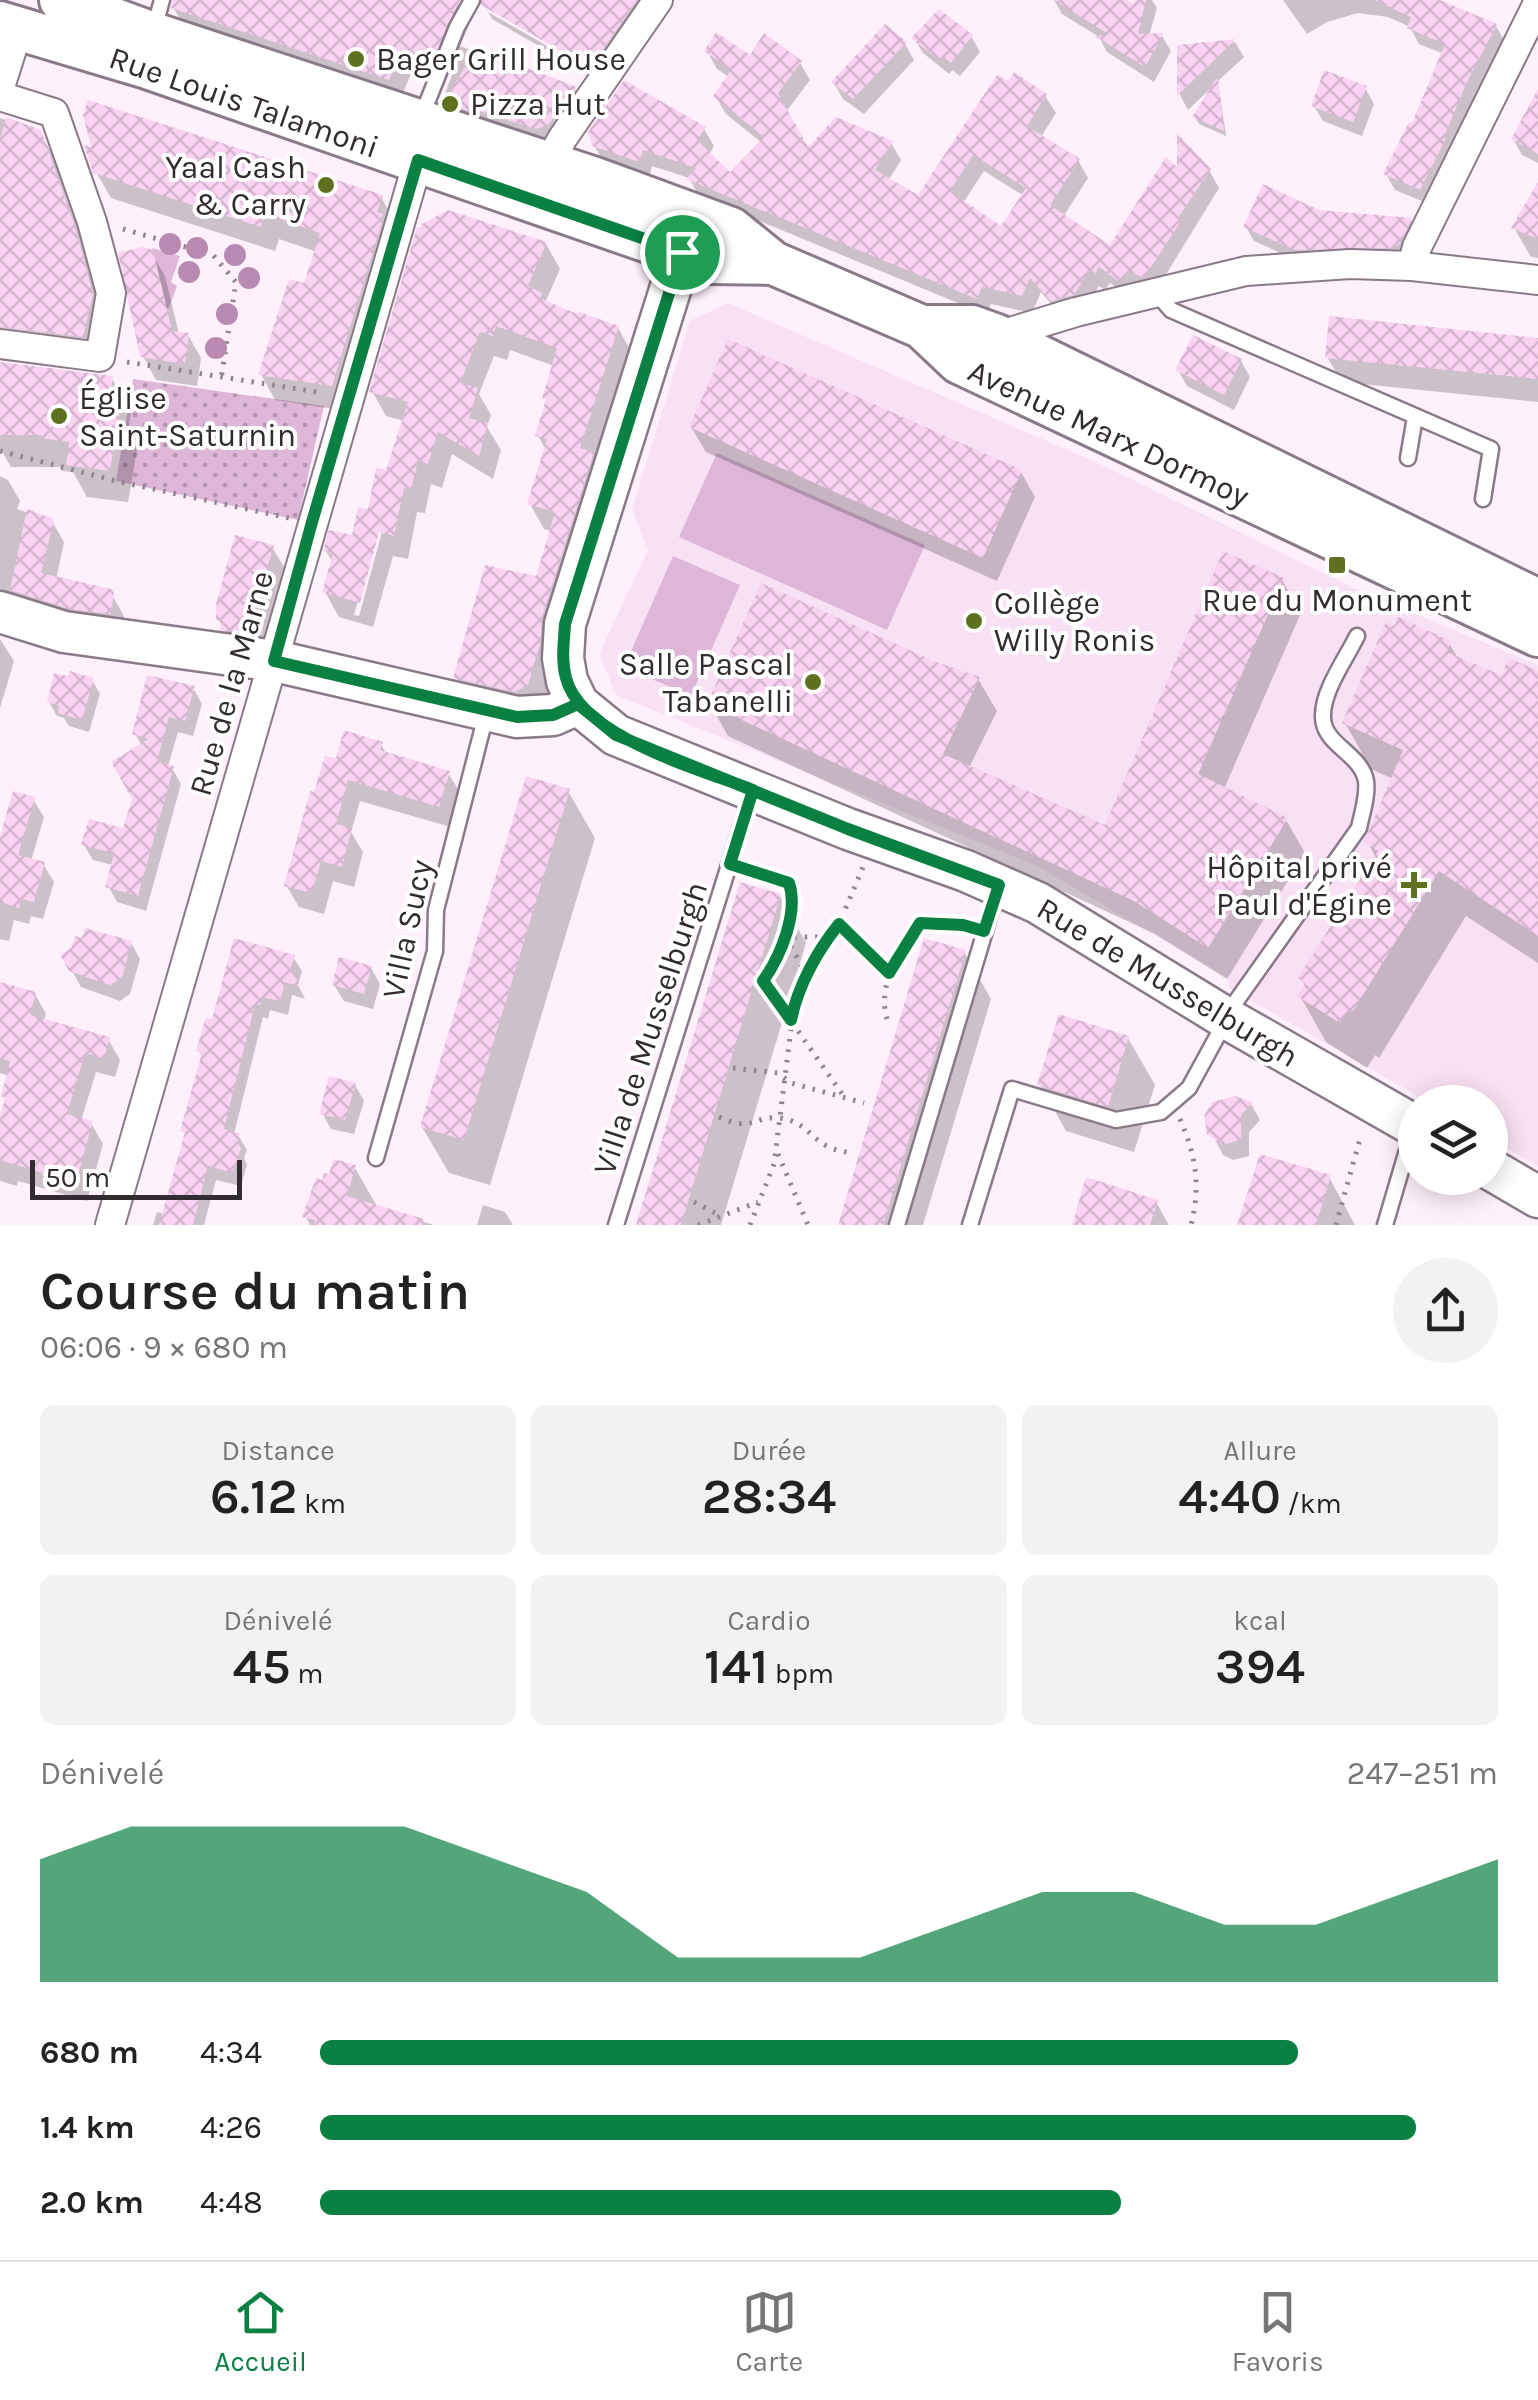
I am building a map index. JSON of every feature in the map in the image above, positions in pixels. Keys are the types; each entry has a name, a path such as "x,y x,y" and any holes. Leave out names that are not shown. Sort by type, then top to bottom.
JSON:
{"main road":[{"name":"Rue Louis Talamoni","path":"61,0 157,17 419,141 708,262 773,263"},
{"name":"Rue Louis Talamoni","path":"9,26 419,141 549,164 732,228 773,263 922,327"},
{"name":"Avenue Marx Dormoy","path":"922,327 972,327 998,336 1538,601"},
{"name":"Avenue Marx Dormoy","path":"922,327 959,362 1538,635"}],"street":[{"path":"549,164 562,139 658,0"},
{"path":"1412,266 1417,246 1538,3"},
{"path":"0,86 9,26"},
{"path":"0,96 54,113 111,293 100,357 0,344"},
{"name":"Rue de la Marne","path":"110,1225 351,396 419,141"},
{"path":"0,612 64,632 274,661 535,718 578,704 566,681 565,624 682,252"},
{"path":"998,336 1246,271 1350,264 1412,266 1538,280"},
{"name":"Rue de Musselburgh","path":"578,704 616,735 1038,903 1398,1117"},
{"path":"1508,1180 1538,1197"}],"lane":[{"path":"419,141 457,27 472,0"},
{"path":"652,199 682,252"},
{"path":"1156,293 1171,310 1491,449 1483,499"},
{"path":"1408,458 1415,416"},
{"path":"970,1225 1012,1090 1116,1120 1161,1112 1190,1088 1226,1018 1359,828 1366,779 1356,759 1337,745 1322,716 1357,636"},
{"name":"Villa Sucy","path":"376,1158 435,951 436,910 487,710"},
{"name":"Villa de Musselburgh","path":"616,1225 753,790"},
{"path":"896,1225 999,885"},
{"path":"1385,1225 1398,1182"}],"path":[{"path":"94,233 213,255 236,282 221,378"},
{"path":"100,357 351,396"},
{"path":"0,451 116,481 312,522"},
{"path":"750,1225 774,1164 791,1020 808,976 839,924 867,854"},
{"path":"730,864 789,883 792,893 786,938 763,981 845,1098"},
{"path":"887,1019 884,1008 889,973 920,923 963,925 984,931"},
{"path":"839,924 889,973"},
{"path":"786,938 829,936"},
{"path":"786,938 808,976"},
{"path":"733,1068 784,1076 791,1083 864,1103"},
{"path":"1173,1102 1198,1170 1197,1202 1191,1225"},
{"path":"1336,1225 1358,1140 1377,1106"},
{"path":"719,1117 747,1125 780,1118 806,1127 824,1145 850,1153"},
{"path":"776,1152 808,1225"},
{"path":"694,1202 721,1216"},
{"path":"698,1225 758,1202"}],"shaded area":[{"path":"152,248 180,256 171,282 177,286 169,308 161,309 166,304"},
{"name":"Collège Willy Ronis","path":"728,303 1100,464 1354,588 1538,665 1538,1166 1508,1148 1508,1085 1398,1085 1229,988 1228,978 1037,866 616,695 599,654 648,550 632,509 690,321"},
{"path":"133,379 324,406 298,520 116,481"},
{"path":"717,453 925,545 887,630 679,537"},
{"path":"673,556 740,585 691,696 624,667"}],"building":[{"path":"172,0 460,0 431,63 401,49 389,80 171,8"},
{"path":"482,0 637,0 590,68 481,5"},
{"path":"1054,0 1127,0 1133,4 1135,0 1146,0 1138,34 1164,33 1145,67 1095,36 1110,35"},
{"path":"1374,0 1440,0 1497,24 1420,190 1383,174 1409,122 1412,123 1445,44 1407,28 1411,17"},
{"path":"939,9 973,35 951,63 943,56 939,60 911,38"},
{"path":"885,24 907,42 853,99 831,82"},
{"path":"716,32 750,55 764,33 802,61 778,93 808,147 836,117 893,141 875,170 918,195 997,75 1008,81 1014,72 1047,94 1027,126 1080,159 1050,205 1110,245 1166,157 1177,167 1177,133 1211,169 1144,278 1128,271 1120,282 1099,267 1095,274 1089,270 1074,295 1051,301 1030,278 1022,296 982,287 977,299 686,179 696,168 643,150 639,162 592,146 588,132 624,80 706,127 697,140 730,172 764,137 713,96 731,70 704,51","holes":["973,155 1026,188 1001,226 950,191"]},
{"path":"1236,39 1177,96 1177,45"},
{"path":"476,49 577,87 548,125 536,129 443,103"},
{"path":"1324,70 1367,86 1353,122 1311,106"},
{"path":"1218,76 1224,131 1192,117"},
{"path":"1538,89 1538,154 1511,139"},
{"path":"88,100 383,195 377,212 384,215 332,386 258,375 289,279 304,283 320,233 265,214 261,227 93,173 84,145 91,147 83,115"},
{"path":"6,117 41,130 75,227 93,294 83,337 0,327 0,140"},
{"path":"1538,182 1538,239 1511,228"},
{"path":"1263,184 1319,210 1412,218 1400,244 1393,248 1295,250 1243,227"},
{"path":"448,210 547,242 528,286 542,293 540,298 619,326 580,448 594,452 542,617 540,644 528,685 514,692 453,678 485,565 536,576 555,512 527,504 547,439 535,436 557,348 496,326 493,336 480,332 460,383 478,388 469,418 488,423 479,456 438,432 428,464 418,461 411,490 404,488 394,536 379,532 360,603 322,592 333,554 323,551 329,530 352,535 358,507 368,509 376,468 386,470 408,402 369,392 417,227"},
{"path":"142,247 153,250 172,331 189,333 185,364 140,357 118,253"},
{"path":"1329,316 1538,338 1538,379 1325,358"},
{"path":"1193,335 1242,359 1224,395 1175,370"},
{"path":"728,339 1022,470 983,558 689,427"},
{"name":"Église Saint-Saturnin","path":"0,362 113,376 111,391 120,409 110,471 66,465 69,442 41,435 0,435"},
{"path":"27,509 54,519 41,573 111,589 111,614 69,609 10,590"},
{"path":"235,535 274,545 248,633 220,630 221,621 216,620 216,604"},
{"path":"1223,551 1284,578 1198,774 1288,818 1208,948 1134,901 707,704 761,583 936,662 980,677 943,754 1105,825"},
{"path":"1398,617 1451,641 1447,652 1501,675 1509,658 1538,671 1538,936 1439,871 1352,1013 1348,1011 1340,1023 1297,996 1305,983 1298,978 1378,851 1364,842 1403,750 1342,723 1386,622 1394,626"},
{"path":"70,671 94,678 82,720 58,713 59,706 47,702 54,673 68,676"},
{"path":"147,675 195,686 185,721 169,717 157,761 174,766 138,896 105,887 114,853 81,845 89,819 123,828 132,799 111,762 149,739 132,734"},
{"path":"344,730 383,742 380,750 450,771 439,807 348,780 336,824 352,828 342,867 321,861 312,893 284,886 310,791 314,792 325,756 336,758"},
{"path":"526,776 570,789 464,1140 420,1127"},
{"path":"13,791 35,797 18,855 45,862 34,902 21,899 19,908 0,902 0,836"},
{"path":"740,882 781,894 681,1225 636,1225"},
{"path":"85,928 132,941 122,978 110,985 69,971 60,955 71,948 75,936 82,938"},
{"path":"234,938 295,955 291,968 300,987 285,982 280,1001 262,997 260,1005 255,1004 224,1129 240,1133 237,1142 241,1148 233,1173 208,1166 193,1225 159,1225 202,1053 196,1051 206,1017 212,1019"},
{"path":"924,938 966,950 883,1225 838,1225"},
{"path":"339,957 372,966 364,994 332,985"},
{"path":"0,982 36,992 30,1015 110,1037 104,1059 85,1053 67,1114 93,1121 76,1183 0,1160 0,1116 5,1098 1,1096 10,1061 0,1058"},
{"path":"1059,1014 1129,1036 1108,1107 1037,1085"},
{"path":"329,1076 356,1083 345,1120 319,1114"},
{"path":"1234,1096 1253,1102 1241,1115 1241,1140 1222,1145 1207,1134 1204,1116 1212,1102"},
{"path":"1260,1154 1331,1175 1316,1225 1237,1225"},
{"path":"334,1159 356,1165 347,1196 424,1219 423,1225 314,1225 315,1220 302,1217 316,1178 322,1180 324,1173 329,1174"},
{"path":"1086,1177 1158,1200 1150,1225 1072,1225"}],"place":[{"name":"Bager Grill House","path":"356,59"},
{"name":"Pizza Hut","path":"450,104"},
{"name":"Yaal Cash & Carry","path":"326,185"},
{"name":"Église Saint-Saturnin","path":"59,416"},
{"name":"Rue du Monument","path":"1337,565"},
{"name":"Collège Willy Ronis","path":"974,621"},
{"name":"Salle Pascal Tabanelli","path":"813,682"},
{"name":"Hôpital privé Paul d'Égine","path":"1414,885"}],"route":[{"path":"682,252 418,160 274,661 517,717 553,715 578,704 616,735 999,885 984,931 963,925 920,923 889,973 839,924 822,944 791,1020 763,981 786,938 792,893 789,883 730,864 753,790 616,735 578,704 566,681 565,624 682,252"}]}
